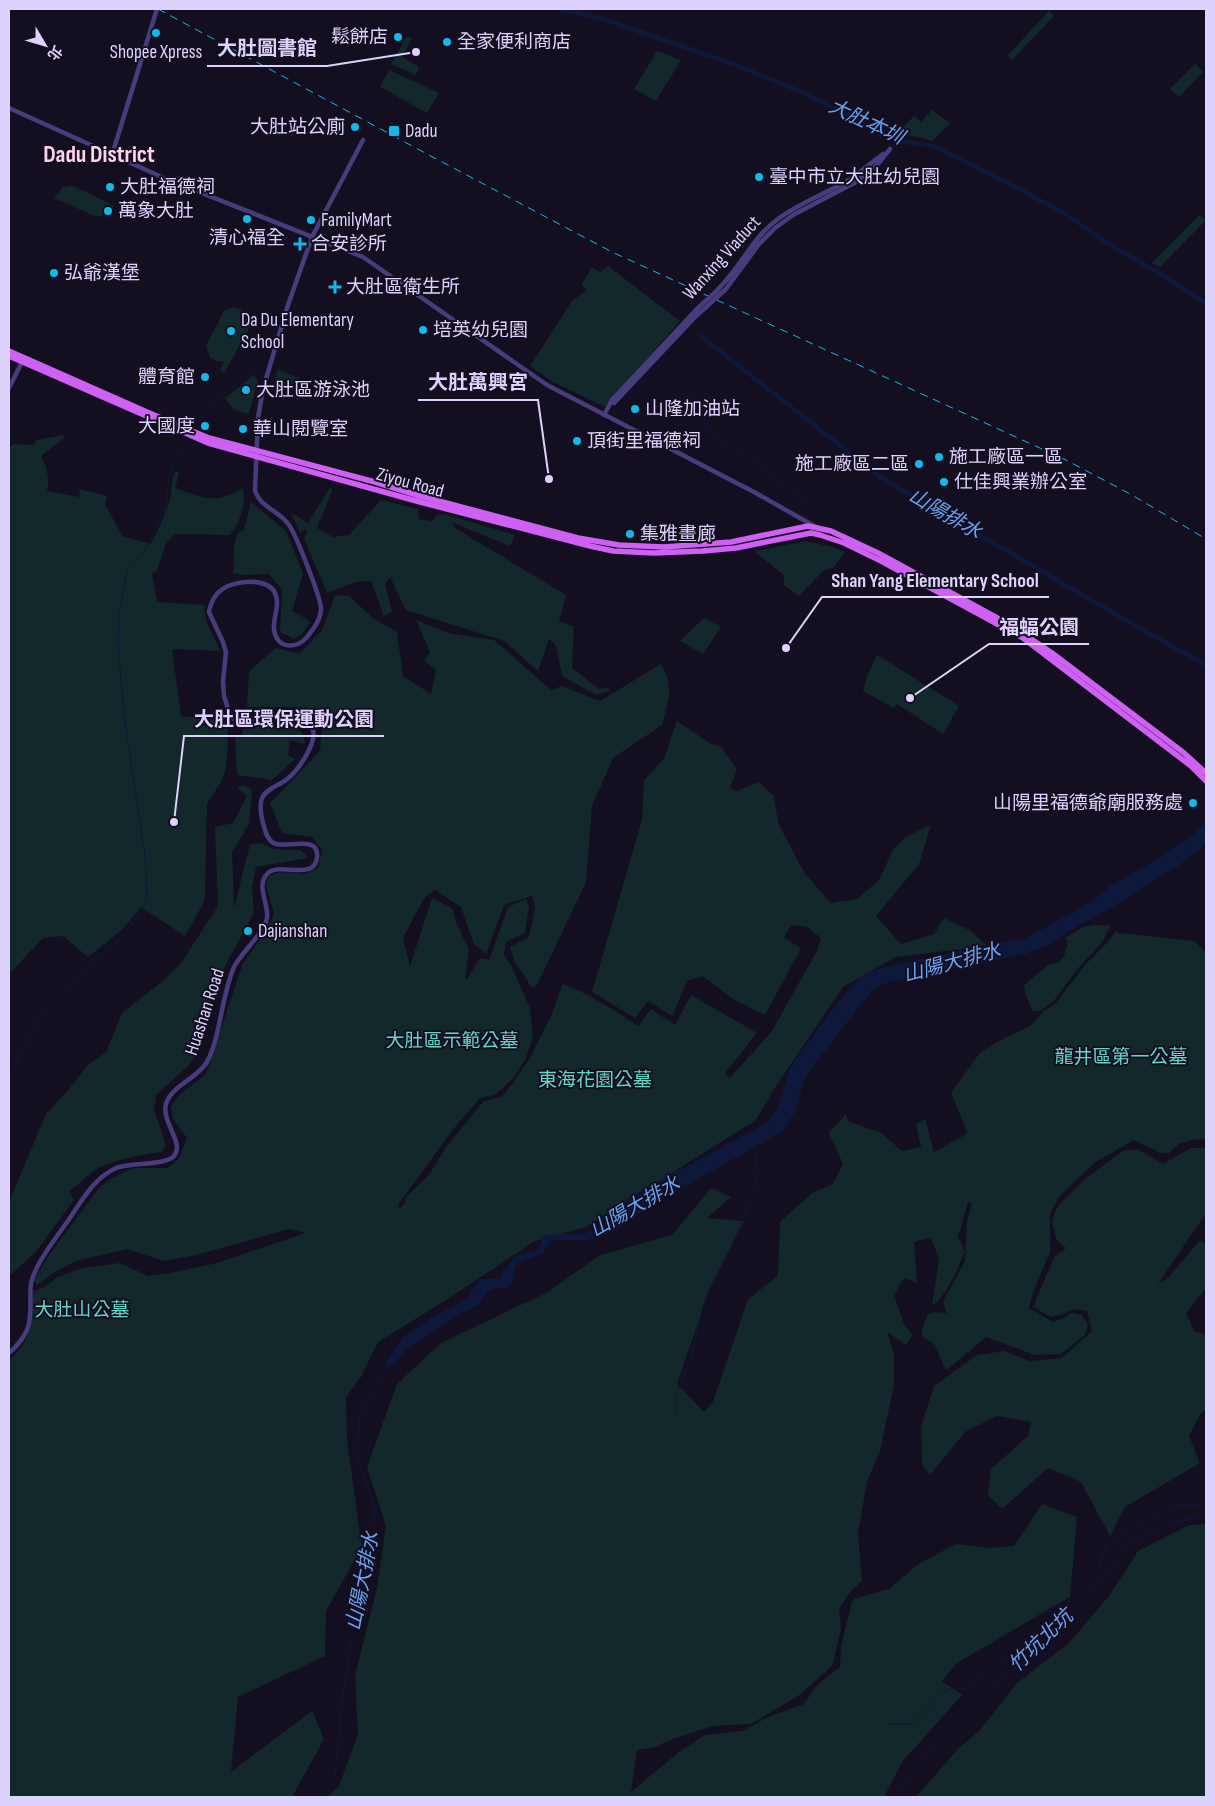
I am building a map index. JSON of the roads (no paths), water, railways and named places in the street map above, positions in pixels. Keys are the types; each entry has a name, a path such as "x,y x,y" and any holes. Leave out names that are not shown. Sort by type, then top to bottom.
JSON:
{"main road":[{"name":"Ziyou Road","path":"9,351 209,438 257,453"},
{"name":"Ziyou Road","path":"9,356 208,443 375,482 420,496 578,538 618,546 655,550 736,548 802,534 820,535"},
{"name":"Ziyou Road","path":"655,550 731,542 808,526 816,527"},
{"path":"816,527 847,537 1023,638 1191,766 1206,781"},
{"path":"820,535 863,552 1012,626 1052,653 1184,753 1206,773"}],"street":[{"path":"112,155 157,9"},
{"path":"9,108 164,178 364,257 547,386 754,492 816,527 820,535"},
{"name":"Huashan Road","path":"9,1353 22,1340 27,1330 30,1319 31,1284 36,1268 97,1181 117,1168 133,1164 169,1160 176,1153 178,1149 176,1140 166,1116 167,1102 176,1090 199,1072 208,1060 214,1043 226,988 235,966 266,921 262,889 264,880 270,871 277,869 304,870 316,861 316,850 307,843 280,846 271,842 266,834 261,811 261,800 264,794 289,778 305,757 314,739 313,730 302,722 261,718 238,721 231,718 224,696 223,681 226,652 209,612 214,596 223,589 232,585 254,581 266,584 276,597 274,630 278,639 283,644 292,646 303,642 319,620 321,604 289,524 261,503 255,490 258,418 263,389 288,305 312,236 363,140"},
{"path":"890,148 876,164 853,180 890,148"},
{"name":"Wanxing Viaduct","path":"604,415 613,402 695,317 726,289 758,244 793,215 853,180"},
{"path":"9,388 22,362"}],"water":[{"path":"1206,822 1206,844 1182,863 1115,906 1084,922 1048,945 1025,954 889,982 872,990 805,1077 795,1112 782,1132 655,1203 613,1232 591,1240 552,1240 542,1254 519,1263 515,1267 512,1282 506,1288 492,1289 487,1292 479,1305 464,1312 406,1350 391,1367 385,1363 404,1336 431,1318 467,1299 480,1279 499,1279 514,1257 539,1249 544,1236 584,1234 595,1229 610,1219 629,1197 763,1125 777,1110 789,1071 796,1059 842,997 863,976 881,968 1026,938 1088,904 1113,884 1154,861 1191,836"}],"waterway":[{"name":"大肚本圳","path":"561,9 606,20 733,64 802,92 898,141 932,146 961,159 1059,210 1115,248 1151,268 1206,303"},
{"name":"山陽排水","path":"701,336 880,477 1206,665"},
{"path":"197,427 216,398 263,367"},
{"path":"689,394 705,410 704,426 721,441 761,465 767,474 788,486 834,524 836,528"},
{"path":"12,1071 38,1020 61,990 71,986 94,960 123,937 145,903 147,896 145,856 124,715 118,646 119,613 127,572 143,554 154,534 167,503 168,482 173,465 187,440"},
{"path":"676,1412 675,1396 690,1360 705,1298 727,1256 754,1192 758,1171 755,1147"},
{"name":"山陽大排水","path":"312,1797 335,1774 343,1693 355,1616 372,1551 375,1510 357,1453 360,1414 388,1365"},
{"path":"886,1724 912,1724 942,1693 950,1689 967,1688 999,1661 1021,1651 1032,1643 1098,1568 1108,1542 1171,1507 1195,1504 1206,1509"},
{"name":"竹坑北坑","path":"896,1797 941,1734 981,1694 1028,1658 1062,1624 1108,1572 1130,1543 1172,1523 1206,1515"}],"railway":[{"path":"158,9 612,252 1066,460 1132,495 1206,539"}],"place":[{"name":"Shopee Xpress","path":"156,33"},
{"name":"鬆餅店","path":"398,37"},
{"name":"全家便利商店","path":"447,42"},
{"name":"大肚圖書館","path":"416,52"},
{"name":"大肚站公廁","path":"355,127"},
{"name":"Dadu","path":"394,131"},
{"name":"臺中市立大肚幼兒園","path":"759,177"},
{"name":"大肚福德祠","path":"110,187"},
{"name":"萬象大肚","path":"108,211"},
{"name":"清心福全","path":"247,219"},
{"name":"FamilyMart","path":"311,220"},
{"name":"合安診所","path":"300,244"},
{"name":"弘爺漢堡","path":"54,273"},
{"name":"大肚區衛生所","path":"335,287"},
{"name":"培英幼兒園","path":"423,330"},
{"name":"Da Du Elementary School","path":"231,331"},
{"name":"體育館","path":"205,377"},
{"name":"大肚區游泳池","path":"246,390"},
{"name":"山隆加油站","path":"635,409"},
{"name":"大國度","path":"205,426"},
{"name":"華山閱覽室","path":"243,429"},
{"name":"頂街里福德祠","path":"577,441"},
{"name":"施工廠區一區","path":"939,457"},
{"name":"施工廠區二區","path":"919,464"},
{"name":"大肚萬興宮","path":"549,479"},
{"name":"仕佳興業辦公室","path":"944,482"},
{"name":"集雅畫廊","path":"630,534"},
{"name":"Shan Yang Elementary School","path":"786,648"},
{"name":"福蝠公園","path":"910,698"},
{"name":"山陽里福德爺廟服務處","path":"1193,803"},
{"name":"大肚區環保運動公園","path":"174,822"},
{"name":"Dajianshan","path":"248,931"}],"district":[{"name":"Dadu District","path":"99,154"}],"park label":[{"name":"大肚區示範公墓","path":"452,1041"},
{"name":"龍井區第一公墓","path":"1121,1057"},
{"name":"東海花園公墓","path":"595,1080"},
{"name":"大肚山公墓","path":"82,1310"}]}
